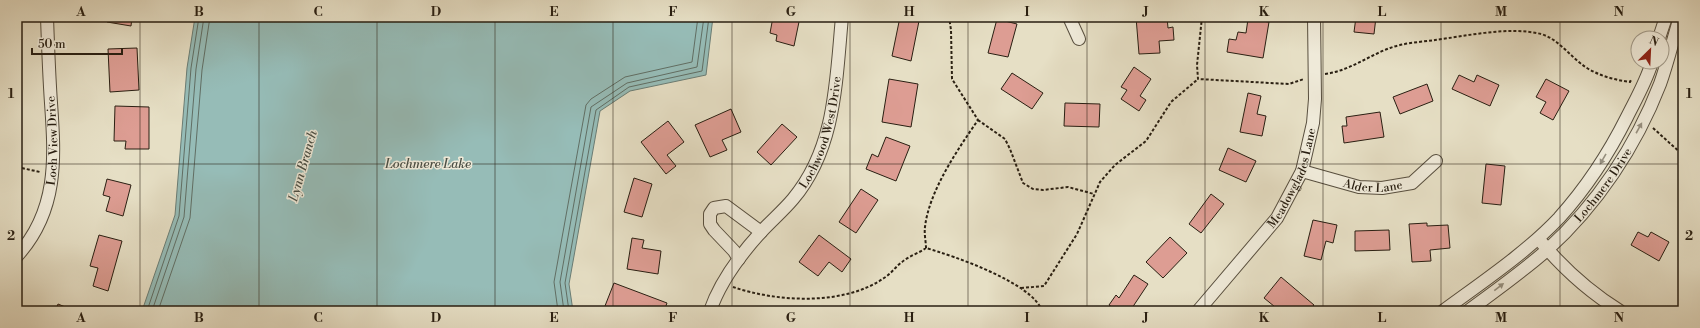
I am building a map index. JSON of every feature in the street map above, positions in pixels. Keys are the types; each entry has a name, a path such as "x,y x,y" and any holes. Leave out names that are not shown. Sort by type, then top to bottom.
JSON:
{"street":[{"name":"Loch View Drive","path":"17,256 31,238 40,221 47,201 53,175 54,148 47,17"},
{"name":"Lochwood West Drive","path":"710,311 723,283 739,259 761,232 793,200 814,167 828,134 842,17"},
{"path":"1068,17 1079,39"},
{"name":"Meadowglades Lane","path":"1198,311 1277,218 1302,171 1313,123 1315,75 1314,17"},
{"path":"1662,30 1666,17"},
{"name":"Lochmere Drive","path":"1468,311 1547,249 1583,212 1612,177 1650,108 1660,83 1680,17"},
{"name":"Lochmere Drive","path":"1443,311 1537,238 1559,217 1597,168 1622,126 1649,70"},
{"name":"Alder Lane","path":"1302,171 1359,187 1382,188 1412,183 1436,161"},
{"path":"739,259 710,224 710,214 714,208 726,206 761,232"},
{"path":"1537,238 1601,299 1620,311"}],"path":[{"path":"949,17 951,30 952,79 978,120 1005,139 1023,183 1033,189 1043,190 1068,187 1094,194"},
{"path":"1198,79 1197,66 1202,17"},
{"path":"1020,288 1044,286 1077,234 1094,194 1107,172 1146,141 1171,102 1198,79 1289,84 1315,75 1338,72 1391,48 1480,34 1513,32 1540,34 1552,39 1587,68 1602,75 1630,82"},
{"path":"926,248 924,228 929,208 943,176 978,120"},
{"path":"1652,128 1683,155"},
{"path":"17,167 53,175"},
{"path":"723,283 763,296 790,299 822,299 860,290 884,279 903,261 926,248 981,267 1020,288 1040,305 1042,311"}],"water":[{"name":"Lochmere Lake","path":"195,17 713,17 706,75 630,91 600,111 569,284 573,311 142,311 175,215 187,68"}],"building":[{"path":"108,17 132,17 131,26 107,22"},
{"path":"773,17 800,17 794,46 776,41 777,35 770,33"},
{"path":"900,17 919,21 911,61 892,56"},
{"path":"1136,17 1167,17 1168,28 1173,27 1174,40 1159,41 1160,53 1139,54"},
{"path":"1356,17 1376,17 1374,34 1354,32"},
{"path":"997,19 1017,24 1008,57 988,53"},
{"path":"1248,19 1269,22 1263,58 1227,52 1229,39 1236,40 1238,32 1246,33"},
{"path":"137,48 139,90 110,92 108,49"},
{"path":"1134,67 1151,79 1140,96 1146,100 1139,111 1121,99 1127,90 1121,87"},
{"path":"1012,73 1043,93 1032,109 1001,89"},
{"path":"1459,75 1474,82 1477,75 1499,85 1490,106 1452,89"},
{"path":"889,79 918,84 911,127 882,122"},
{"path":"1546,79 1569,91 1553,120 1540,113 1546,102 1536,97"},
{"path":"1427,84 1433,101 1400,114 1393,97"},
{"path":"1248,93 1261,96 1257,114 1266,116 1262,136 1240,132"},
{"path":"1065,103 1100,104 1099,127 1064,126"},
{"path":"115,106 149,107 149,149 125,149 126,141 114,141"},
{"path":"731,109 741,132 722,140 727,150 710,157 695,125"},
{"path":"1380,112 1384,137 1344,143 1342,126 1347,126 1346,117"},
{"path":"668,121 684,142 667,155 676,166 666,174 641,142"},
{"path":"782,124 797,137 771,165 757,152"},
{"path":"886,137 910,146 896,181 866,169 872,154 878,157"},
{"path":"1228,148 1256,161 1246,182 1219,170"},
{"path":"1486,164 1505,166 1501,205 1482,203"},
{"path":"634,178 652,184 642,217 624,212"},
{"path":"107,179 131,185 123,216 106,211 110,197 103,195"},
{"path":"861,189 878,200 856,233 839,222"},
{"path":"1211,194 1224,204 1201,233 1189,224"},
{"path":"1313,220 1337,225 1333,243 1326,241 1321,260 1304,256"},
{"path":"1427,223 1427,226 1448,225 1450,248 1430,250 1431,261 1412,262 1409,224"},
{"path":"1389,230 1390,250 1355,251 1355,231"},
{"path":"1638,232 1648,237 1651,232 1669,242 1659,261 1631,245"},
{"path":"99,235 122,241 108,291 93,286 98,268 90,266"},
{"path":"819,235 851,259 842,272 829,262 818,276 799,262"},
{"path":"1170,237 1187,253 1163,278 1146,262"},
{"path":"632,238 644,240 642,248 661,251 658,274 627,269"},
{"path":"1134,275 1148,284 1130,311 1118,311 1109,305 1116,295 1119,298"},
{"path":"1281,277 1314,305 1309,311 1280,311 1264,298"},
{"path":"614,283 667,303 664,311 603,311"},
{"path":"58,304 75,311 55,311"}],"water label":[{"name":"Lynn Branch","path":"303,166"}]}
